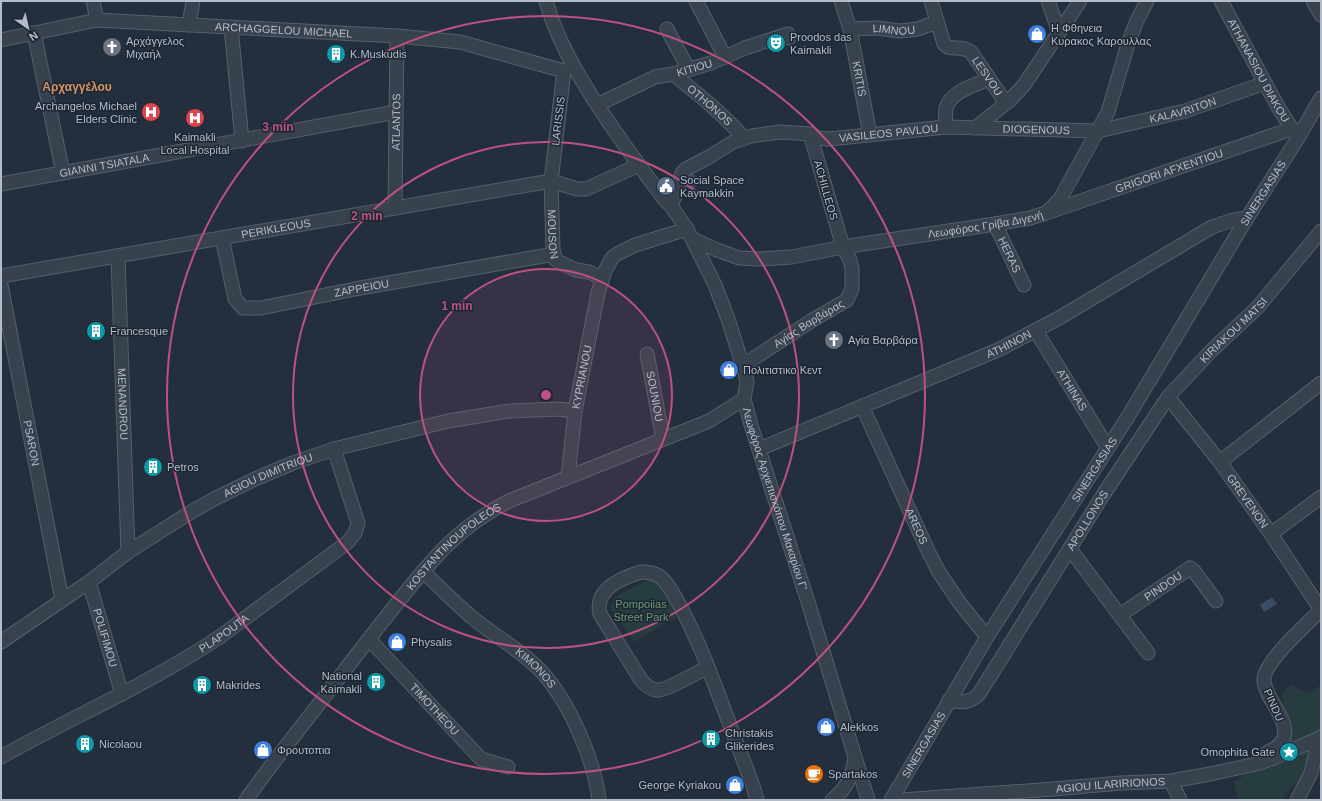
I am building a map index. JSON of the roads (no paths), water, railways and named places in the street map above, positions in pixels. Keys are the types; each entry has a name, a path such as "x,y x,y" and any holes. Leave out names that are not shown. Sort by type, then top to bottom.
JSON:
{"street":[{"path":"93,1 97,20"},
{"path":"189,25 193,1"},
{"name":"Λεωφόρος Αρχιεπισκόπου Μακαρίου Γ'","path":"546,1 564,49 569,69 597,105 622,143 664,200 671,206 690,234 715,285 747,382 744,399 751,425 808,602 868,800"},
{"path":"696,1 725,57"},
{"name":"KRITIS","path":"841,1 850,30 870,135"},
{"name":"LESVOU","path":"931,1 944,44 947,47 966,48 972,52 1006,103"},
{"path":"1048,1 1059,32"},
{"path":"975,128 1006,103 1024,85 1080,1"},
{"name":"Λεωφόρος Γρίβα Διγενή","path":"690,234 718,250 739,258 760,259 792,257 843,247 1030,218 1046,213 1060,199 1108,112 1122,60 1146,1"},
{"name":"ATHANASIOU DIAKOU","path":"1221,1 1265,83 1295,134"},
{"path":"1313,1 1321,15"},
{"name":"ARCHAGGELOU MICHAEL","path":"1,40 97,20 397,36 460,42 569,69"},
{"name":"LIMNOU","path":"850,30 877,28 900,31 918,29 928,25 938,24"},
{"path":"230,27 242,141"},
{"path":"667,29 688,70"},
{"path":"34,33 62,173"},
{"name":"KITIOU","path":"597,105 655,77 688,70 725,57 757,43 788,34 789,38"},
{"name":"ATLANTOS","path":"395,208 397,36"},
{"name":"LARISSIS","path":"551,181 569,69"},
{"name":"OTHONOS","path":"673,74 706,100 744,138"},
{"path":"946,127 946,110 952,98 961,92 989,79"},
{"name":"KALAVRITON","path":"1098,132 1185,111 1265,83"},
{"name":"SINERGASIAS","path":"891,800 987,637 1129,415 1247,218 1295,134 1321,98"},
{"name":"GIANNI TSIATALA","path":"1,184 396,112"},
{"name":"VASILEOS PAVLOU","path":"671,206 676,196 682,173 686,169 733,142 744,138 780,132 810,134 819,138 829,139 946,127 975,128"},
{"name":"DIOGENOUS","path":"975,128 1098,132"},
{"name":"ACHILLEOS","path":"810,134 843,247"},
{"name":"GRIGORI AFXENTIOU","path":"1046,213 1295,134"},
{"path":"551,181 577,190 586,189 639,165"},
{"name":"PERIKLEOUS","path":"1,276 551,181"},
{"name":"MOUSON","path":"551,181 552,241 555,259 566,266 588,272 602,278"},
{"name":"ATHINON","path":"759,449 998,350 1036,331 1212,227 1224,222 1247,218"},
{"name":"HERAS","path":"995,224 1024,285"},
{"name":"KIRIAKOU MATSI","path":"1147,428 1168,397 1211,351 1258,307 1321,231"},
{"name":"KYPRIANOU","path":"568,477 576,411 598,293 608,263 617,254 635,245 690,234"},
{"name":"ZAPPEIOU","path":"222,238 235,299 243,308 261,308 355,289 554,254"},
{"name":"Αγίας Βαρβάρας","path":"742,366 811,321 847,300 852,289 852,268 850,260 843,247"},
{"name":"MENANDROU","path":"118,256 128,552"},
{"name":"PSARON","path":"1,285 62,600"},
{"name":"ATHINAS","path":"1036,331 1108,448"},
{"name":"SOUNIOU","path":"647,354 663,439"},
{"path":"1220,462 1321,383"},
{"name":"GREVENON","path":"1168,397 1220,462 1271,534 1321,610"},
{"name":"KOSTANTINOUPOLEOS","path":"246,800 423,571 457,536 488,512 526,494 709,421 744,399"},
{"name":"AREOS","path":"862,406 907,507 939,572 959,602 987,637"},
{"name":"AGIOU DIMITRIOU","path":"1,642 89,582 128,552 185,516 216,498 280,468 334,449 417,428 481,415 510,411 576,411"},
{"path":"1129,415 1147,428"},
{"name":"APOLLONOS","path":"949,700 964,702 972,700 979,694 1147,428"},
{"name":"PLAPOUTA","path":"1,757 180,662 221,636 290,584 344,546 352,538 357,528 357,518 334,449"},
{"path":"1271,534 1321,497"},
{"path":"1070,549 1148,653"},
{"name":"PINDOU","path":"1120,615 1190,568 1194,571 1216,601"},
{"name":"KIMONOS","path":"423,571 464,611 525,656 547,678 560,697 581,738 593,770 599,800"},
{"path":"708,667 664,689 654,690 646,686 600,614 599,603 603,593 610,586 636,574 646,572 659,576 663,580 678,603 708,667 750,779 756,800"},
{"name":"POLIFIMOU","path":"89,582 122,694"},
{"path":"1007,607 1029,613"},
{"name":"PINDU","path":"1262,762 1265,754 1281,744 1285,730 1266,688 1264,679 1266,671 1304,626 1321,610"},
{"name":"TIMOTHEOU","path":"369,639 481,759 508,767"},
{"path":"1297,800 1311,773 1317,739"},
{"name":"AGIOU ILARIRIONOS","path":"901,800 1121,783 1170,781 1210,774 1262,762 1317,739"},
{"path":"832,800 848,783 855,759"},
{"path":"1170,781 1180,800"}],"water":[{"path":"691,173 700,178 693,191 684,186"},
{"path":"1272,597 1277,604 1264,612 1260,605"}],"place":[{"name":"Η Φθηνεια Κυρακος Καρουλλας","path":"1037,34"},
{"name":"Proodos das Kaimakli","path":"776,43"},
{"name":"Αρχάγγελος Μιχαήλ","path":"112,47"},
{"name":"K.Muskudis","path":"336,54"},
{"name":"Archangelos Michael Elders Clinic","path":"151,112"},
{"name":"Kaimakli Local Hospital","path":"195,118"},
{"name":"Social Space Kaymakkin","path":"666,186"},
{"name":"Francesque","path":"96,331"},
{"name":"Αγία Βαρβάρα","path":"834,340"},
{"name":"Πολιτιστικο Κεντ","path":"729,370"},
{"name":"Petros","path":"153,467"},
{"name":"Physalis","path":"397,642"},
{"name":"National Kaimakli","path":"376,682"},
{"name":"Makrides","path":"202,685"},
{"name":"Alekkos","path":"826,727"},
{"name":"Christakis Glikerides","path":"711,739"},
{"name":"Nicolaou","path":"85,744"},
{"name":"Φρουτοπια","path":"263,750"},
{"name":"Omophita Gate","path":"1289,752"},
{"name":"Spartakos","path":"814,774"},
{"name":"George Kyriakou","path":"735,785"}],"district":[{"name":"Αρχαγγέλου","path":"77,87"}],"park label":[{"name":"Pompoiias Street Park","path":"641,610"}]}
